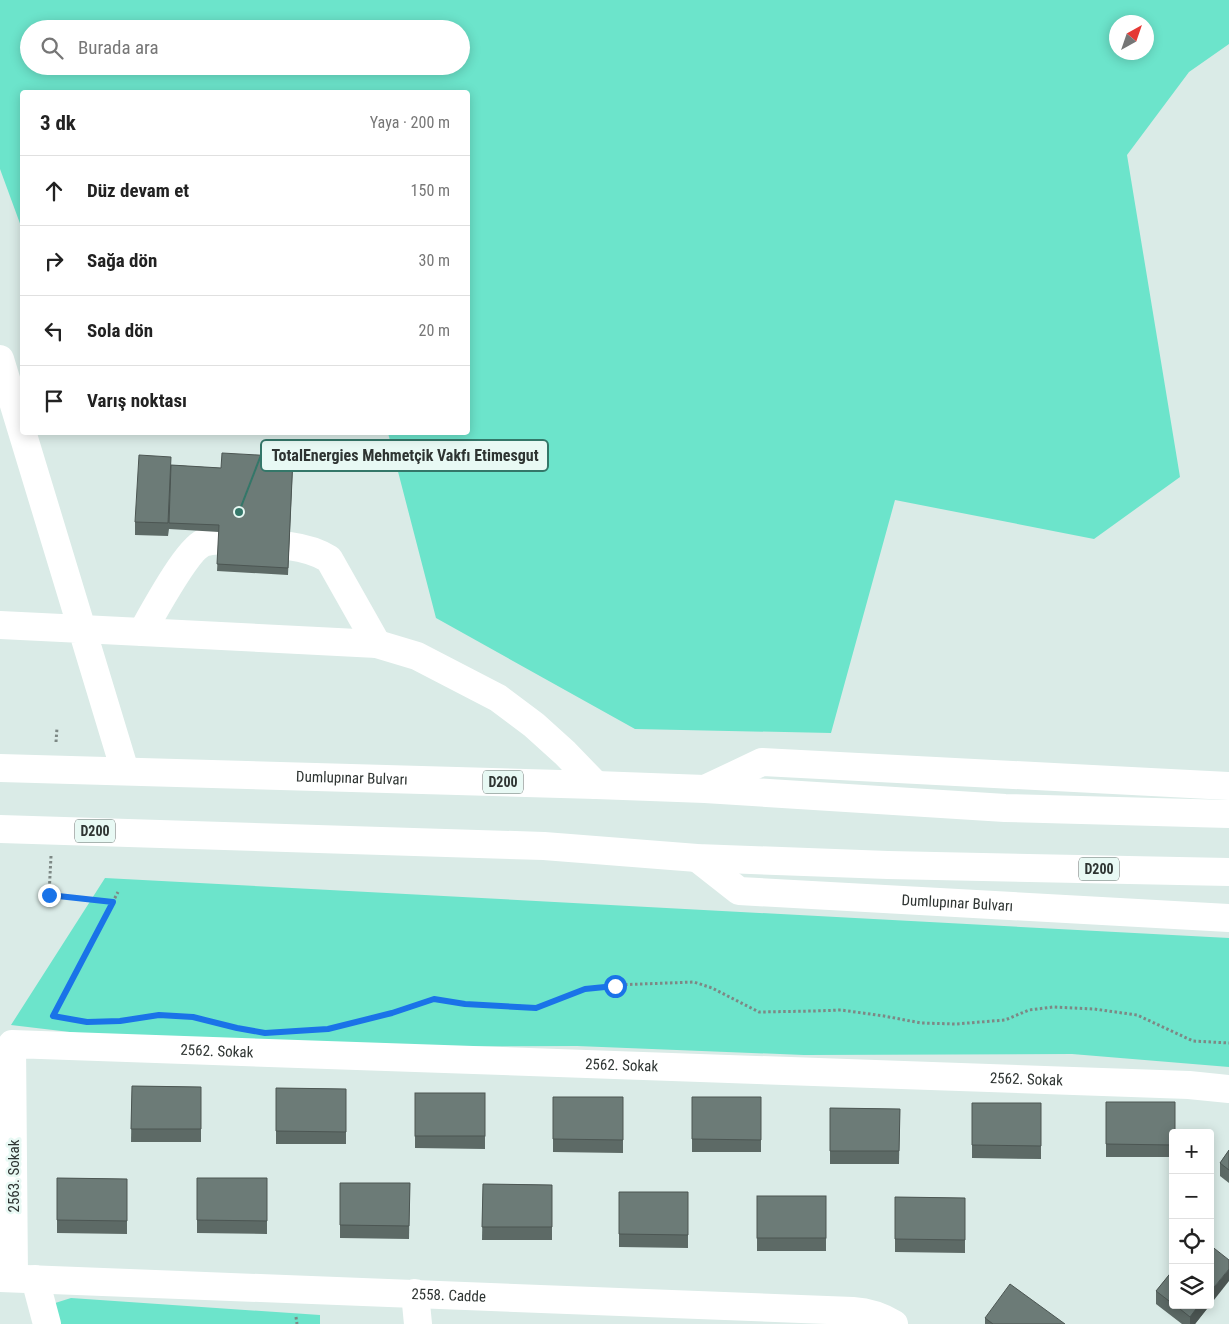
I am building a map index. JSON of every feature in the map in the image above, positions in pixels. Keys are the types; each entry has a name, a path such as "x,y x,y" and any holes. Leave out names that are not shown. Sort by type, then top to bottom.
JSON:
{"main road":[{"path":"0,359 20,425"},
{"path":"23,435 125,771"},
{"path":"142,632 190,554 203,543 219,540"},
{"path":"289,546 320,553 329,559 377,644"},
{"path":"0,625 377,644 417,656 498,698 534,725 596,784"},
{"name":"Dumlupınar Bulvarı","path":"705,789 762,762 1229,786"},
{"name":"Dumlupınar Bulvarı","path":"0,768 596,784 1005,808 1229,814"},
{"name":"D200","path":"0,828 544,846 697,858 1229,872"},
{"name":"Dumlupınar Bulvarı","path":"697,858 739,891 1229,918"},
{"name":"2562. Sokak","path":"12,1044 1189,1086 1229,1089"},
{"name":"2563. Sokak","path":"12,1044 16,1278 47,1324"},
{"name":"2558. Cadde","path":"16,1278 861,1311 878,1316 894,1324"},
{"path":"415,1293 418,1324"}],"path":[{"path":"61,1017 53,1016 118,892"},
{"path":"49,895 113,902"},
{"path":"337,1027 392,1013 434,999 465,1004 536,1008 585,989 694,982 712,988 759,1012 840,1010 921,1023 956,1024 1005,1020 1029,1010 1054,1007 1094,1009 1137,1015 1193,1041 1229,1042"},
{"path":"130,1020 159,1015 193,1017 221,1024"}],"green space":[{"path":"0,0 1229,0 1229,44 1189,72 1127,155 1180,477 1094,539 895,500 831,733 635,729 436,618 389,435 470,435 470,90 20,90 20,224 0,169"},
{"path":"105,878 1229,938 1229,1067 1072,1054 804,1055 577,1046 338,1047 137,1040 11,1025"},
{"path":"71,1298 320,1315 320,1324 58,1324 52,1304"}],"building":[{"path":"222,453 293,457 288,568 217,564 219,525 169,523 171,465 221,468"},
{"path":"139,455 171,457 168,523 135,522"},
{"path":"132,1086 201,1087 201,1129 131,1129"},
{"path":"276,1088 346,1089 346,1132 276,1131"},
{"path":"415,1093 485,1093 485,1136 415,1136"},
{"path":"553,1097 623,1097 623,1140 553,1139"},
{"path":"692,1097 761,1097 761,1140 692,1139"},
{"path":"1106,1102 1175,1102 1175,1129 1169,1129 1169,1145 1106,1144"},
{"path":"972,1103 1041,1103 1041,1146 972,1145"},
{"path":"830,1108 900,1109 899,1151 830,1151"},
{"path":"1229,1150 1229,1170 1220,1163"},
{"path":"57,1178 127,1179 127,1221 57,1220"},
{"path":"197,1178 267,1178 267,1221 197,1220"},
{"path":"340,1183 410,1183 409,1226 340,1225"},
{"path":"483,1184 552,1185 552,1227 482,1227"},
{"path":"619,1192 688,1192 688,1235 619,1234"},
{"path":"757,1196 826,1196 826,1238 757,1238"},
{"path":"895,1197 965,1198 965,1240 895,1239"},
{"path":"1214,1248 1229,1260 1229,1269 1214,1287"},
{"path":"1169,1275 1169,1301 1156,1291"},
{"path":"1010,1284 1065,1324 993,1324 985,1318"},
{"path":"1180,1309 1196,1309 1190,1317"}],"place":[{"name":"TotalEnergies Mehmetçik Vakfı Etimesgut","path":"239,512"}],"route":[{"path":"49,895 113,902 53,1016 87,1022 120,1021 159,1015 193,1017 265,1033 328,1029 392,1013 434,999 465,1004 510,1005 536,1008 585,989 615,986"}]}
